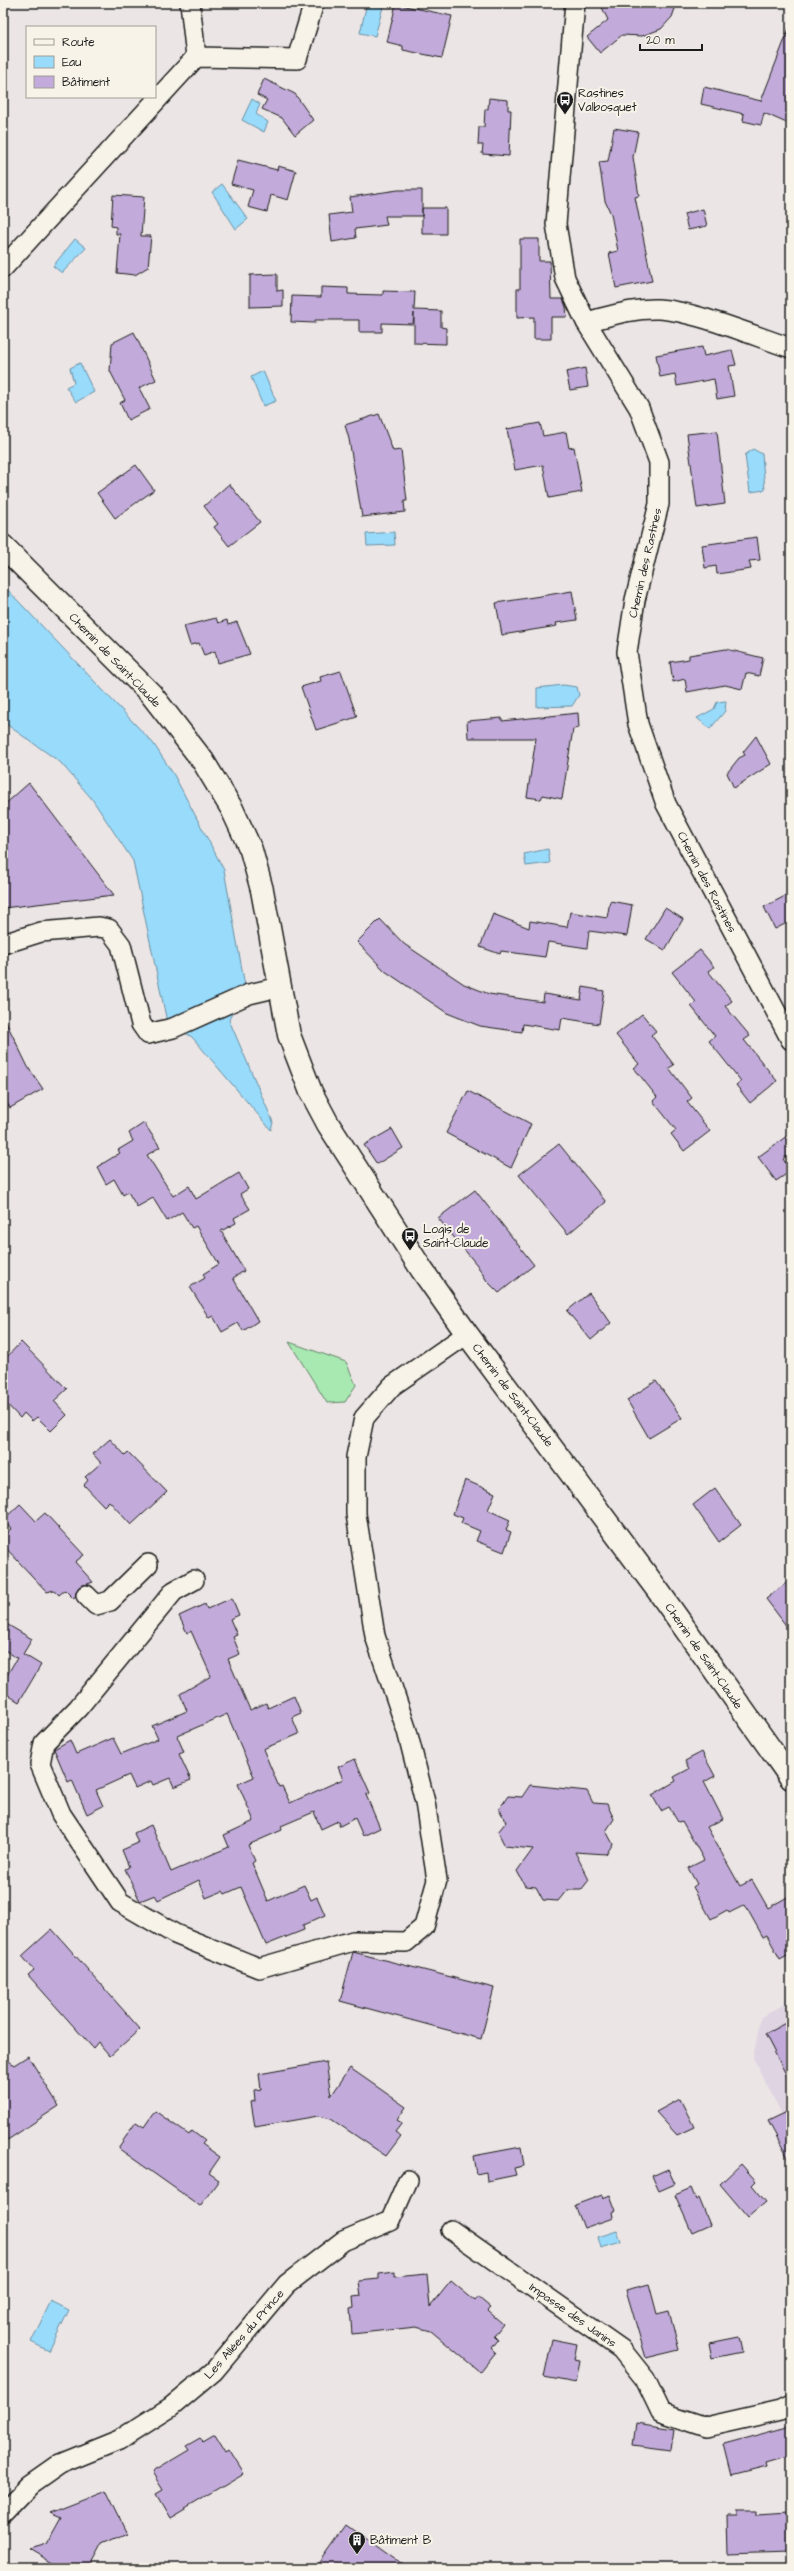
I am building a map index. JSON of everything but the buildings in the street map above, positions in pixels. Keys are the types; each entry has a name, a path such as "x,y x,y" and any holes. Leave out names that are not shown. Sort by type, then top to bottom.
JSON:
{"street":[{"path":"190,3 196,57"},
{"path":"3,268 196,57 297,59 314,3"},
{"name":"Chemin des Rastines","path":"575,3 556,224 565,278 586,322 639,408 658,462 660,504 635,600 627,652 638,724 666,804 791,1040"},
{"path":"586,322 631,310 659,309 697,317 791,348"},
{"name":"Chemin de Saint-Claude","path":"3,546 151,694 203,761 232,809 251,850 262,890 289,1035 299,1063 328,1124 422,1270 467,1334 654,1585 791,1778"},
{"path":"3,944 41,932 99,927 109,930 121,945 141,1024 148,1034 173,1028 249,994 279,987"},
{"path":"194,1580 174,1591 78,1708 44,1742 40,1764 61,1814 120,1902 175,1934 259,1968 353,1941 406,1942 424,1927 437,1880 425,1802 407,1731 375,1636 356,1514 356,1457 364,1418 392,1386 467,1334"},
{"path":"86,1595 96,1605 110,1601 148,1564"},
{"name":"Les Allées du Prince","path":"3,2512 30,2485 60,2464 119,2440 172,2407 214,2372 287,2284 343,2241 390,2221 408,2180"},
{"name":"Impasse des Janins","path":"451,2230 621,2349 645,2379 661,2412 706,2427 781,2410 791,2405"}],"shaded area":[{"path":"791,2001 791,2132 753,2058 761,2017"}],"green space":[{"path":"289,1342 346,1362 356,1385 345,1402 327,1403"}],"water":[{"path":"367,3 383,7 375,36 360,33"},
{"path":"252,99 260,104 256,114 268,122 264,132 242,120"},
{"path":"222,184 248,219 236,229 212,192"},
{"path":"75,239 86,248 62,273 53,266"},
{"path":"80,363 94,392 76,402 66,387 74,383 70,368"},
{"path":"263,371 276,401 263,406 251,377"},
{"path":"753,449 762,454 765,490 750,492 745,455"},
{"path":"394,532 395,545 367,546 366,534"},
{"path":"3,585 153,743 174,775 224,870 245,986 229,1020 273,1122 271,1130 192,1037 167,1022 133,861 92,799 60,762 3,722"},
{"path":"563,685 577,687 579,695 572,706 537,707 537,688"},
{"path":"726,701 725,711 710,729 697,718 714,709 717,702"},
{"path":"548,849 550,863 526,866 524,854"},
{"path":"617,2231 621,2242 601,2248 598,2237"},
{"path":"51,2301 69,2310 49,2351 31,2342"}],"place":[{"name":"Rastines Valbosquet","path":"565,115"},
{"name":"Logis de Saint-Claude","path":"410,1251"},
{"name":"Bâtiment B","path":"357,2555"}]}
